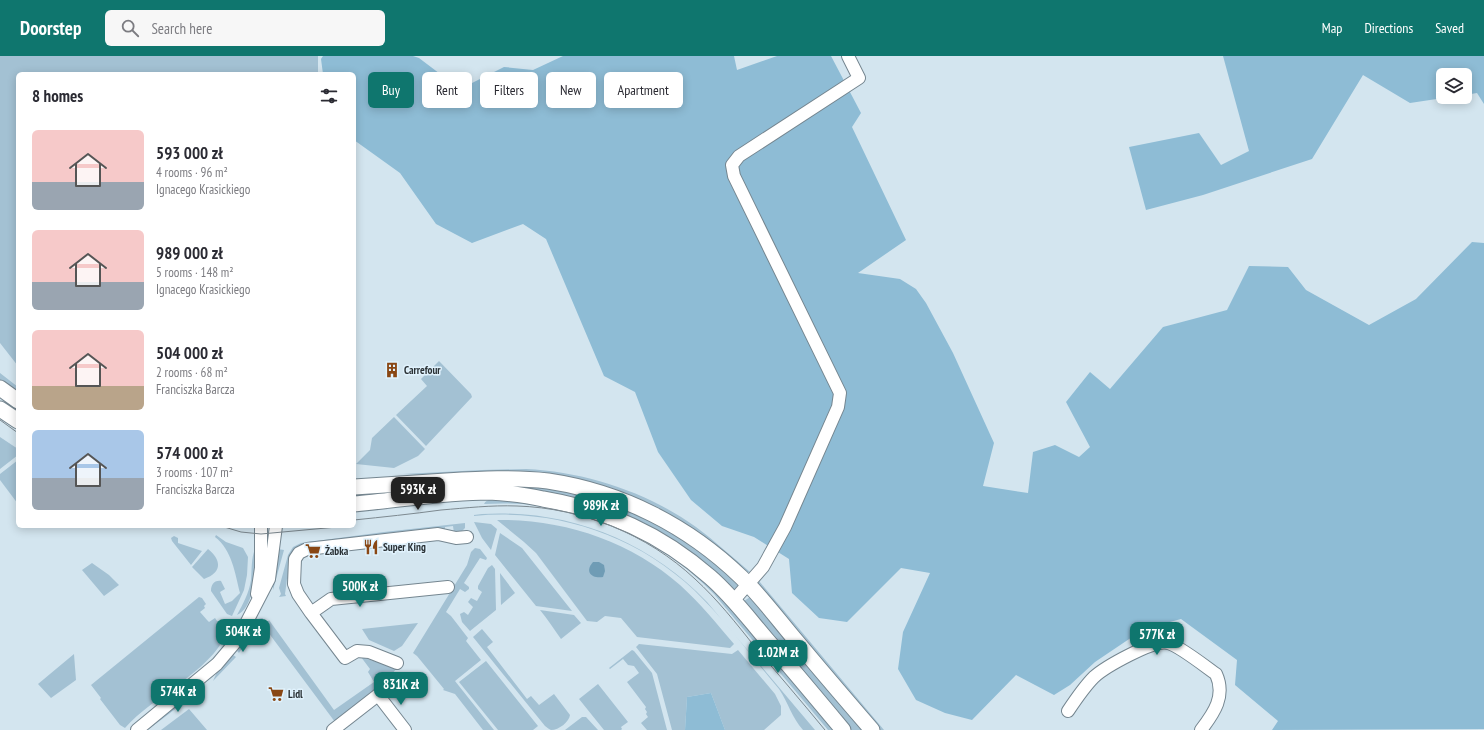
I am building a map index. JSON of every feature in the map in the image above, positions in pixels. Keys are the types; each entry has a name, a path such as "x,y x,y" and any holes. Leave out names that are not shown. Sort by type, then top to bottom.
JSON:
{"main road":[{"path":"0,388 16,400"},
{"path":"0,409 16,420"},
{"path":"356,486 470,479 548,481 586,489 621,499 655,514 685,531 716,554 749,584 872,730"},
{"path":"356,504 452,494 490,492 525,495 582,506 622,520 652,535 678,552 711,577 734,600 843,730"}],"street":[{"path":"734,600 763,567 785,527 838,407 840,393 734,176 732,165 739,156 859,78 848,56"},
{"path":"255,607 261,568 261,528"},
{"path":"137,730 217,664 238,639 269,579 276,528"},
{"path":"397,663 369,652 357,651 345,658 298,594 294,584 295,559 299,553 307,549 438,534 456,538 467,538"},
{"path":"311,613 331,599 448,587"},
{"path":"1068,711 1094,676 1110,665 1155,644 1167,642 1216,674 1220,683 1218,703 1215,711 1201,730"},
{"path":"333,730 378,695 405,730"}],"shaded area":[{"path":"0,56 318,56 318,72 16,72 16,363 0,343"},
{"path":"323,56 413,56 419,58 438,72 422,72 422,108 472,108 472,83 480,79 480,108 538,108 538,72 494,72 504,67 533,70 563,56 734,56 737,70 777,56 831,56 861,113 852,127 906,240 858,273 900,279 916,289 926,303 953,353 994,443 983,486 1028,493 1033,452 1055,445 1079,457 1090,447 1066,402 1090,372 1110,389 1163,327 1227,310 1249,266 1288,267 1306,290 1369,325 1416,299 1472,242 1484,243 1484,729 1272,730 1278,721 1235,685 1237,660 1181,619 1144,629 1095,662 1070,685 1054,695 1016,675 972,720 945,713 916,700 898,669 903,632 930,573 901,568 847,622 819,618 792,593 789,559 754,537 722,526 691,500 658,452 635,392 604,376 546,239 523,224 472,243 436,224 400,173 356,141 356,72 323,72 321,59"},
{"path":"1223,56 1484,56 1484,104 1477,93 1472,94 1472,68 1436,68 1436,99 1410,103 1363,75 1312,159 1203,195 1146,210 1129,147 1199,133 1221,165 1249,151"},
{"path":"439,361 471,394 472,397 426,446 396,415 427,386 421,379"},
{"path":"0,373 16,385 16,393 0,381"},
{"path":"394,417 425,449 418,456 394,468 356,464 370,450 372,438"},
{"path":"0,437 16,448 16,457 0,469"},
{"path":"16,462 16,501 0,480 0,474"},
{"path":"526,469 571,474 593,479 636,494 677,515 696,527 750,572 745,572 630,497 441,476 403,474"},
{"path":"493,484 561,489 638,512 704,552 739,585 734,590 584,501"},
{"path":"501,498 534,502 595,516 623,527 676,557 726,600 836,730 828,730 714,594 690,572 664,552 637,536 609,523 579,513 548,507 517,504 484,504 489,500"},
{"path":"482,514 514,514 545,517 575,523 604,533 614,538 592,529 563,521 534,516 474,516"},
{"path":"497,520 522,521 571,529 618,545 640,556 680,585 701,606 734,644 730,648 637,637 621,618 605,616 597,622 587,621 536,553"},
{"path":"474,522 491,524 497,529 491,550 482,538"},
{"path":"465,523 465,528 460,533 454,533 453,526 445,527 445,529 312,542 312,545 305,546 291,577 287,579 286,596 279,597 281,594 279,588 288,555 293,547 301,543"},
{"path":"500,533 522,548 572,611 536,606 495,555"},
{"path":"216,535 226,542 243,548 248,557 244,590 232,616 227,614 211,591 213,583 216,581 221,581 225,589 220,592 225,604 232,601 240,593 232,562 221,542 215,537"},
{"path":"174,536 178,538 178,543 202,551 191,565 172,541 171,538"},
{"path":"475,548 480,549 487,558 486,560 480,558 464,583 469,587 469,589 465,592 460,589 446,612 451,616 468,638 466,641 481,660 455,681 494,730 483,730 455,694 443,690 444,689 413,653 467,565 471,552"},
{"path":"208,549 216,557 218,566 214,573 204,579 192,567"},
{"path":"255,549 257,549 256,566 251,595 248,604 237,615 244,603 249,589 252,560"},
{"path":"278,549 284,550 273,590 273,586"},
{"path":"646,554 659,561 671,570"},
{"path":"593,562 599,562 604,565 605,571 603,577 596,577 590,574 589,569"},
{"path":"92,563 109,575 119,585 104,596 82,570"},
{"path":"492,565 495,569 496,610 470,631 462,622 460,614 464,612 468,615 473,607 468,602 471,598 477,601 482,592 478,589 478,586 488,568"},
{"path":"671,570 684,580 707,602 726,624 694,590"},
{"path":"500,573 515,593 501,605"},
{"path":"759,581 884,730 878,730 758,585"},
{"path":"199,597 202,598 206,604 204,606 205,608 200,612 209,622 215,618 226,634 218,648 207,660 180,684 136,717 125,728 120,725 91,685"},
{"path":"750,597 865,730 850,730 744,601"},
{"path":"540,610 574,615 581,623 561,639"},
{"path":"263,618 256,625 239,653 237,651 258,619"},
{"path":"269,620 334,710 374,682 368,672 370,669 361,657 396,669 388,679 335,722 265,628"},
{"path":"418,623 402,646 394,651 369,640 362,629"},
{"path":"482,629 493,642 487,647 527,699 531,696 539,705 554,694 570,715 568,720 563,725 554,730 551,730 545,726 473,637"},
{"path":"732,631 815,730 803,730 779,689"},
{"path":"639,644 732,654 738,650 775,694 781,706 781,715 764,730 725,730 711,693 687,697 685,730 672,730 657,674 636,647"},
{"path":"632,650 652,673 667,730 647,730 641,723 648,717 645,709 646,707 627,682 639,673 634,666 628,665 623,659 610,669 609,668"},
{"path":"74,654 76,680 51,698 38,684"},
{"path":"233,655 236,657 213,681 217,672"},
{"path":"486,661 538,726 533,730 498,730 459,682"},
{"path":"598,684 628,722 621,727 621,730 604,730 579,699"},
{"path":"197,688 203,688 149,729 148,727"},
{"path":"711,693 725,730 685,730 687,697"},
{"path":"189,709 207,730 161,730"},
{"path":"582,717 586,717 598,730 565,730"}],"tram line":[{"path":"0,420 16,432"},
{"path":"356,520 441,510 488,506 517,506 565,512 612,526 656,549 695,579 726,612 825,730"},
{"path":"228,528 241,532 261,534 326,528"}],"place":[{"name":"Carrefour","path":"392,370"},
{"name":"Super King","path":"371,547"},
{"name":"Żabka","path":"313,551"},
{"name":"Lidl","path":"276,694"}]}
